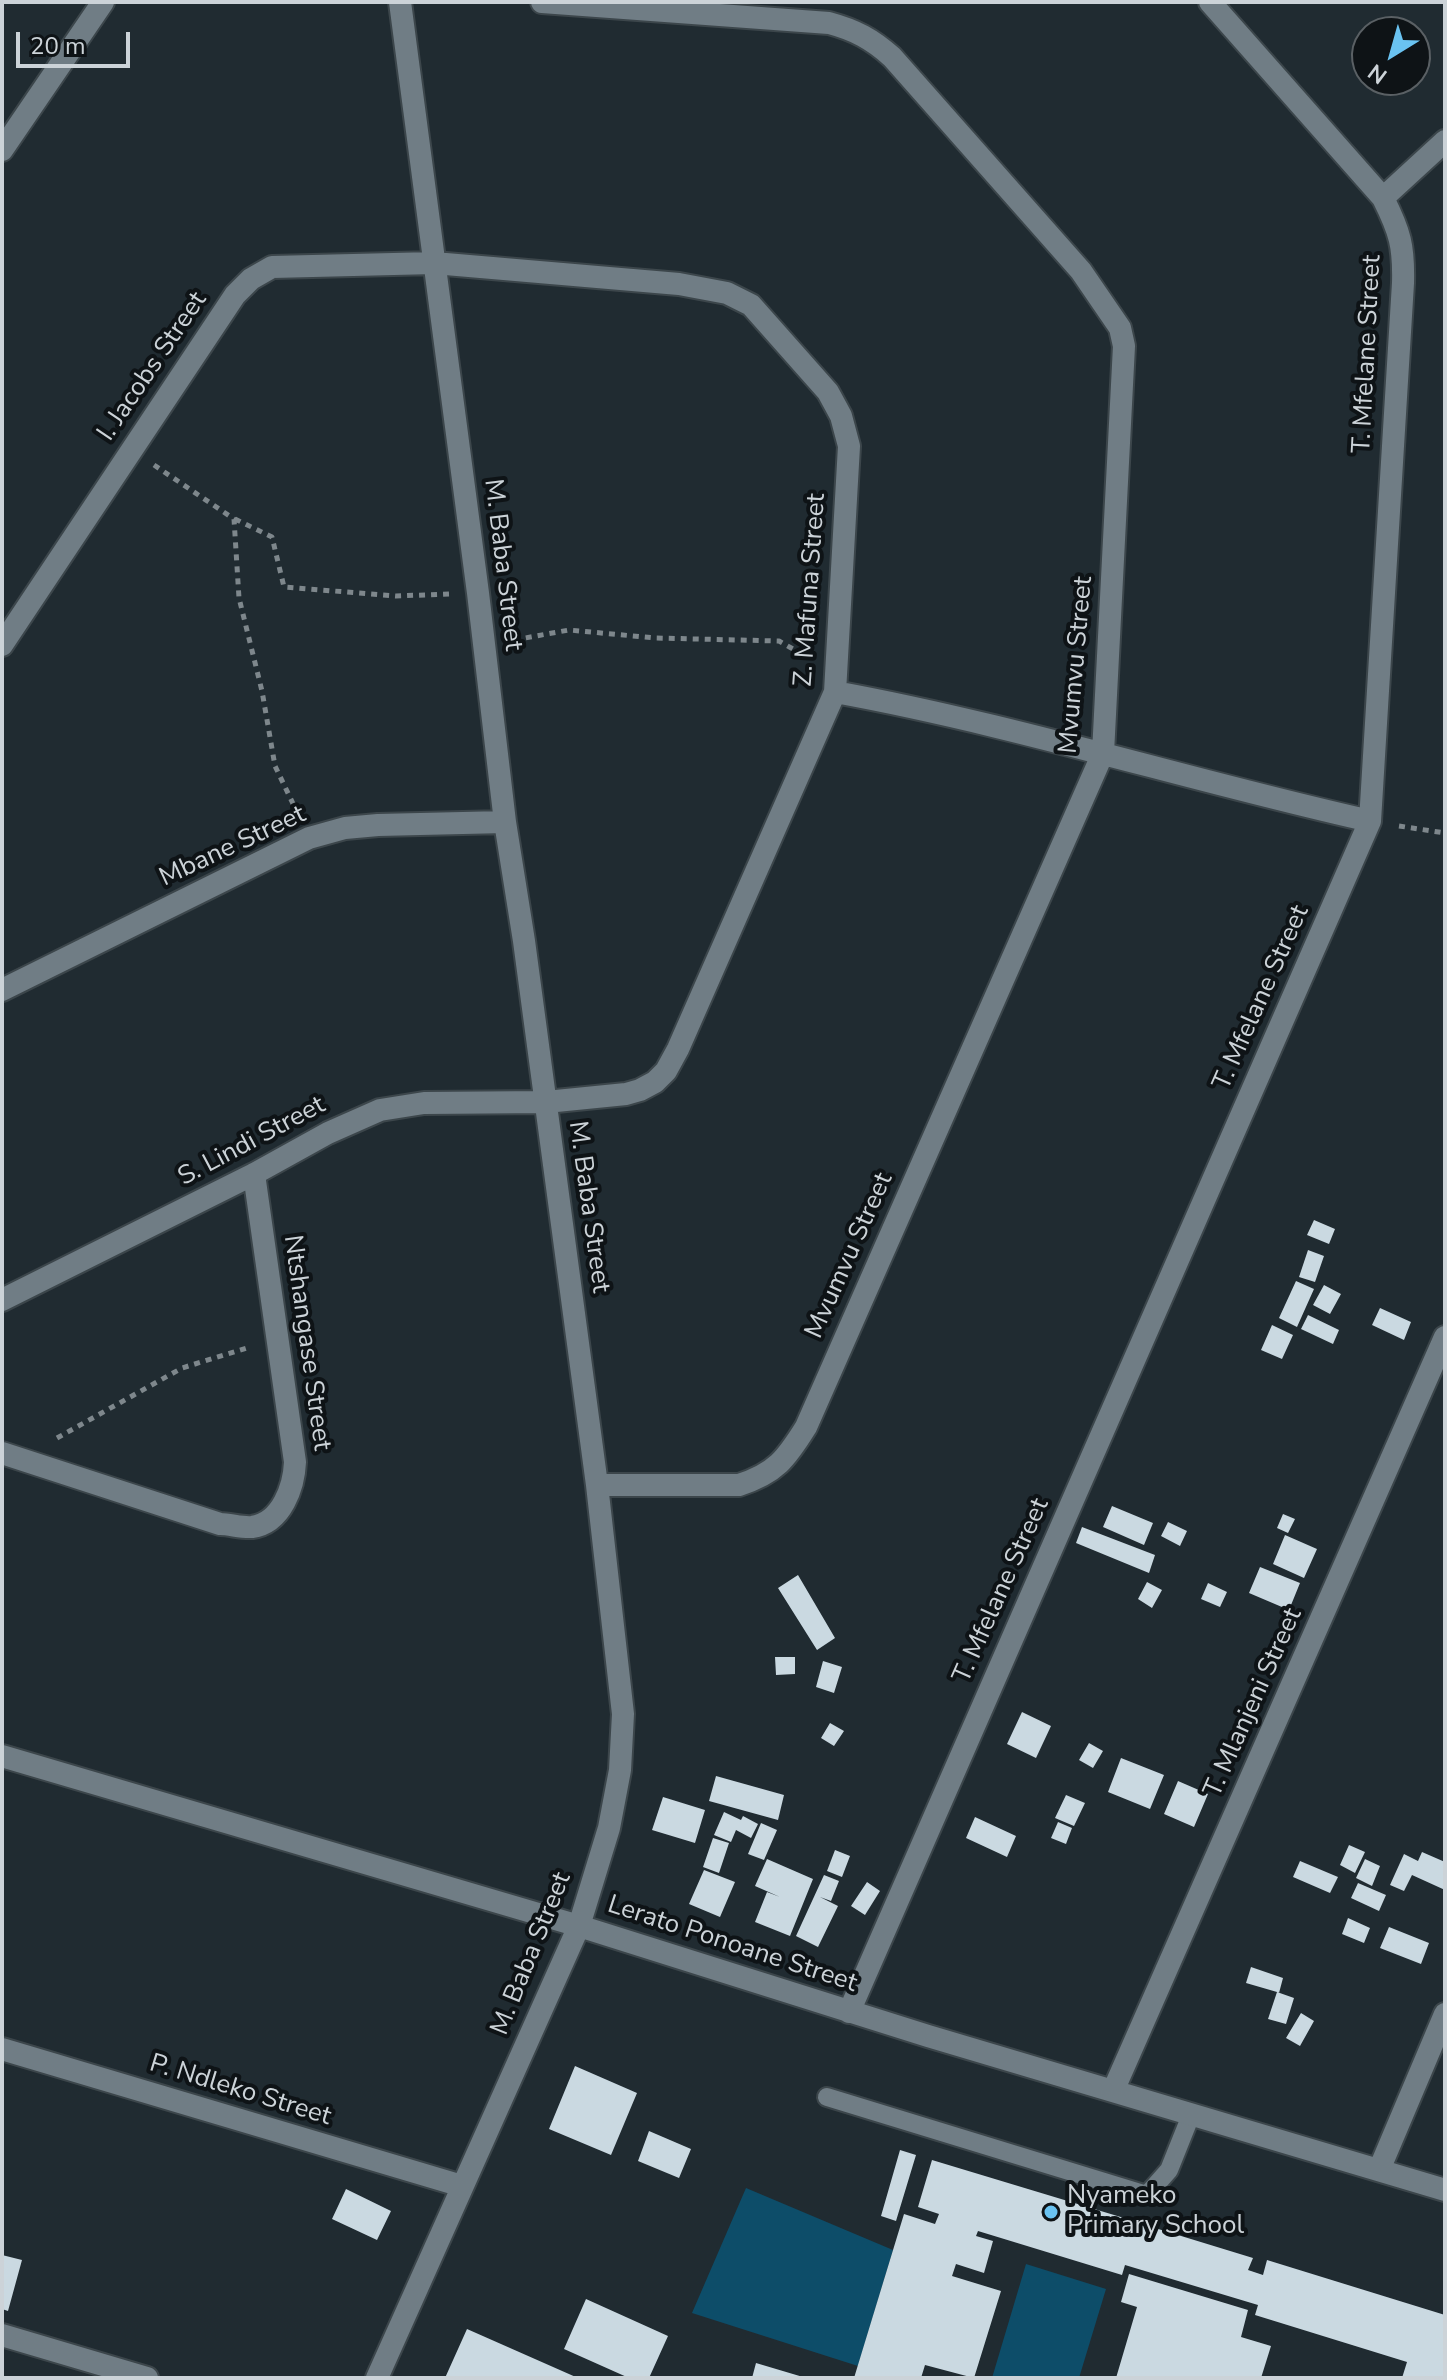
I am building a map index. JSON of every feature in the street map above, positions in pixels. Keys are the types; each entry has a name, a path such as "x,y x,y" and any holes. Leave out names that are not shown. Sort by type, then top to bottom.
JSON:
{"street":[{"path":"2,150 103,2"},
{"name":"M. Baba Street","path":"377,2378 579,1926 609,1828 620,1770 623,1714 597,1485 524,941 505,822 485,645 400,2"},
{"name":"Mvumvu Street","path":"542,2 829,23 853,29 874,41 892,57 1081,271 1120,328 1124,346 1103,753 806,1427 789,1455 775,1470 739,1485 597,1485"},
{"name":"T. Mfelane Street","path":"849,2012 1370,821 1404,255 1399,229 1383,198 1210,2"},
{"path":"1383,198 1445,141"},
{"name":"I. Jacobs Street","path":"2,645 130,449 235,295 251,279 272,267 282,266 434,263"},
{"name":"Z. Mafuna Street","path":"434,263 679,284 727,293 751,305 828,392 841,416 849,446 835,692 685,1034 666,1071 640,1090 546,1102"},
{"path":"835,692 1036,735 1286,803 1370,821"},
{"name":"Mbane Street","path":"2,990 309,838 345,828 367,826 505,822"},
{"name":"S. Lindi Street","path":"2,1300 254,1174 328,1133 380,1110 424,1103 546,1102"},
{"name":"Ntshangase Street","path":"11,1456 220,1524 253,1527 271,1519 285,1501 294,1478 295,1462 254,1174"},
{"name":"T. Mlanjeni Street","path":"1113,2091 1445,1337"},
{"name":"Lerato Ponoane Street","path":"2,1756 579,1926 849,2012 1445,2190"},
{"path":"1379,2170 1445,2014"},
{"name":"P. Ndleko Street","path":"2,2049 462,2186"},
{"path":"2,2335 147,2378"}],"lane":[{"path":"827,2097 1147,2195 1169,2170 1191,2115"}],"path":[{"path":"130,449 234,519 272,537 284,587 396,596 478,593"},
{"path":"234,519 239,598 262,691 275,766 309,838"},
{"path":"485,645 569,630 655,638 779,641 810,659 835,692"},
{"path":"1370,821 1445,833"},
{"path":"11,1456 182,1368 277,1339"}],"shaded area":[{"path":"746,2188 893,2250 858,2366 692,2313"},
{"path":"1026,2264 1106,2289 1079,2378 992,2378"}],"building":[{"path":"1314,1220 1335,1229 1329,1244 1307,1235"},
{"path":"1308,1250 1324,1256 1315,1282 1299,1277"},
{"path":"1296,1281 1314,1289 1297,1327 1279,1318"},
{"path":"1324,1285 1341,1294 1330,1314 1313,1305"},
{"path":"1380,1308 1411,1322 1404,1340 1372,1325"},
{"path":"1308,1315 1339,1330 1333,1344 1301,1329"},
{"path":"1272,1325 1293,1335 1282,1359 1261,1350"},
{"path":"1112,1506 1153,1523 1144,1545 1103,1527"},
{"path":"1283,1514 1295,1519 1288,1533 1277,1528"},
{"path":"1168,1522 1187,1531 1180,1546 1161,1536"},
{"path":"1082,1527 1155,1555 1149,1573 1076,1543"},
{"path":"1285,1535 1317,1549 1304,1578 1273,1564"},
{"path":"1260,1567 1300,1583 1289,1610 1249,1593"},
{"path":"798,1575 835,1638 817,1650 778,1588"},
{"path":"1147,1582 1162,1590 1152,1608 1138,1599"},
{"path":"1208,1583 1227,1592 1220,1607 1201,1599"},
{"path":"775,1657 795,1657 795,1674 776,1675"},
{"path":"823,1661 842,1667 834,1693 816,1687"},
{"path":"1022,1712 1051,1726 1036,1758 1007,1744"},
{"path":"830,1723 844,1731 834,1746 821,1738"},
{"path":"1089,1743 1103,1751 1093,1768 1079,1760"},
{"path":"1121,1758 1164,1775 1150,1809 1108,1792"},
{"path":"716,1776 784,1795 778,1820 709,1801"},
{"path":"1178,1781 1208,1794 1194,1827 1164,1814"},
{"path":"1066,1795 1085,1803 1074,1826 1055,1818"},
{"path":"663,1797 705,1810 695,1843 652,1830"},
{"path":"724,1812 741,1820 743,1816 758,1824 751,1838 736,1830 731,1842 714,1835"},
{"path":"975,1817 1016,1836 1007,1857 966,1838"},
{"path":"1058,1822 1072,1828 1066,1844 1051,1838"},
{"path":"761,1823 777,1830 764,1860 748,1854"},
{"path":"713,1838 729,1843 719,1873 703,1867"},
{"path":"1349,1845 1365,1852 1355,1873 1340,1865"},
{"path":"835,1850 850,1856 842,1877 827,1871"},
{"path":"1422,1852 1445,1862 1445,1890 1412,1875 1404,1891 1390,1885 1404,1854 1418,1861"},
{"path":"767,1859 813,1879 790,1936 755,1922 767,1892 780,1897 755,1886"},
{"path":"1365,1859 1380,1866 1372,1886 1356,1878"},
{"path":"1300,1861 1338,1877 1330,1893 1293,1877"},
{"path":"704,1870 735,1882 720,1917 689,1904"},
{"path":"824,1875 839,1881 831,1901 820,1897 838,1906 818,1947 796,1936"},
{"path":"867,1882 880,1891 865,1915 851,1906"},
{"path":"1358,1883 1386,1895 1379,1911 1351,1898"},
{"path":"1348,1918 1370,1928 1364,1943 1342,1934"},
{"path":"1389,1927 1429,1943 1421,1964 1380,1948"},
{"path":"1251,1967 1283,1978 1279,1993 1294,1998 1286,2024 1268,2019 1277,1992 1246,1983"},
{"path":"1301,2013 1314,2021 1300,2046 1286,2038"},
{"path":"575,2066 637,2093 611,2155 549,2129"},
{"path":"649,2131 691,2149 679,2178 638,2161"},
{"path":"900,2150 916,2155 896,2221 881,2216"},
{"path":"932,2160 1124,2218 1120,2232 1138,2237 1142,2224 1253,2258 1248,2270 1263,2275 1267,2260 1445,2315 1445,2378 1402,2378 1407,2362 1255,2315 1258,2305 1125,2265 1122,2275 978,2231 976,2236 993,2241 984,2273 956,2264 952,2276 1001,2291 974,2378 925,2365 921,2378 854,2378 904,2214 935,2224 939,2214 918,2207"},
{"path":"346,2189 391,2211 377,2240 332,2219"},
{"path":"2,2255 22,2260 8,2311 2,2309"},
{"path":"1129,2274 1248,2310 1241,2337 1271,2346 1261,2378 1116,2378 1137,2307 1121,2302"},
{"path":"586,2299 668,2336 649,2378 629,2378 564,2349"},
{"path":"467,2329 578,2378 445,2378"},
{"path":"756,2363 803,2377 803,2378 752,2378"}],"place":[{"name":"Nyameko Primary School","path":"1051,2212"}]}
